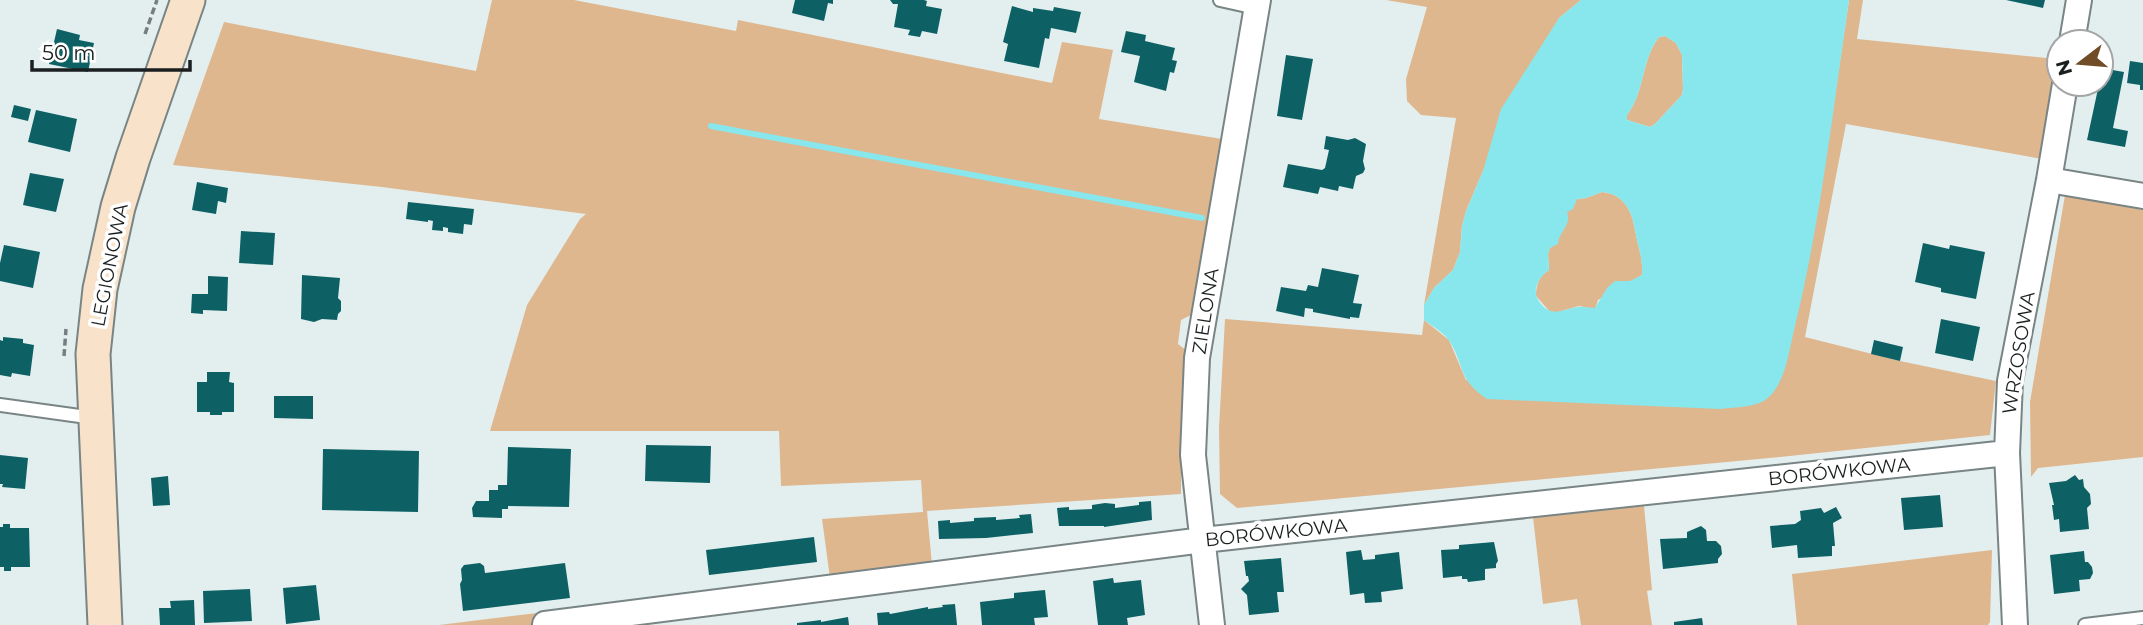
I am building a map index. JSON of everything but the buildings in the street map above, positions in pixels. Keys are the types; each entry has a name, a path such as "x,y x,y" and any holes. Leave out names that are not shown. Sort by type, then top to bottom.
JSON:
{"main road":[{"name":"LEGIONOWA","path":"105,625 93,354 100,289 118,207 188,0"}],"street":[{"path":"2074,28 2079,0"},
{"name":"ZIELONA","path":"1212,625 1193,455 1197,358 1257,4"},
{"name":"WRZOSOWA","path":"2015,625 2007,453 2010,381 2063,98"},
{"path":"2049,180 2143,196"},
{"name":"BORÓWKOWA","path":"545,624 1203,540 2007,453"}],"lane":[{"path":"1220,0 1257,4"},
{"path":"0,405 94,418"},
{"path":"2085,625 2143,618"}],"shaded area":[{"path":"492,0 574,0 736,31 738,20 1052,83 1062,42 1113,50 1099,119 1222,139 1191,315 1181,320 1178,344 1187,351 1181,429 1181,494 927,511 932,565 830,578 822,519 923,512 921,480 781,486 779,431 490,431 527,305 580,219 586,214 382,187 173,165 224,22 476,71"},
{"path":"1386,0 1581,0 1559,18 1466,211 1460,252 1453,270 1434,288 1424,305 1456,118 1421,115 1407,101 1406,79 1427,7"},
{"path":"1849,0 1863,0 1857,39 2045,58 2045,98 2051,98 2042,159 1846,124 1805,337 1996,381 1990,435 1237,508 1220,494 1219,428 1225,319 1422,335 1424,320 1449,340 1466,380 1819,204"},
{"path":"1665,36 1676,43 1682,55 1683,89 1682,95 1650,127 1627,120 1627,115 1637,96 1653,46 1659,37"},
{"path":"1602,192 1616,196 1629,210 1640,252 1642,275 1598,300 1595,309 1579,306 1550,312 1536,296 1539,281 1549,270 1550,248 1558,238 1566,212 1577,199"},
{"path":"2065,195 2143,210 2143,457 2038,468 2031,477 2030,402"},
{"path":"1644,506 1652,590 1647,591 1652,625 1581,625 1577,599 1543,604 1533,517"},
{"path":"1992,550 1988,625 1797,625 1792,574"},
{"path":"537,613 539,625 439,625"}],"water":[{"path":"1581,0 1849,0 1826,164 1789,354 1776,389 1760,403 1720,409 1487,399 1466,379 1448,339 1424,320 1424,305 1434,288 1453,270 1460,252 1466,211 1483,171 1501,109 1559,18","holes":["1665,36 1676,43 1682,55 1683,89 1682,95 1650,127 1627,120 1627,115 1637,96 1653,46 1659,37","1602,192 1616,196 1629,210 1640,252 1642,275 1630,281 1615,281 1607,288 1595,308 1550,311 1540,302 1536,290 1539,280 1549,270 1550,248 1558,244 1567,225 1567,212 1573,209 1577,199"]}],"waterway":[{"path":"711,126 1202,218"}]}
